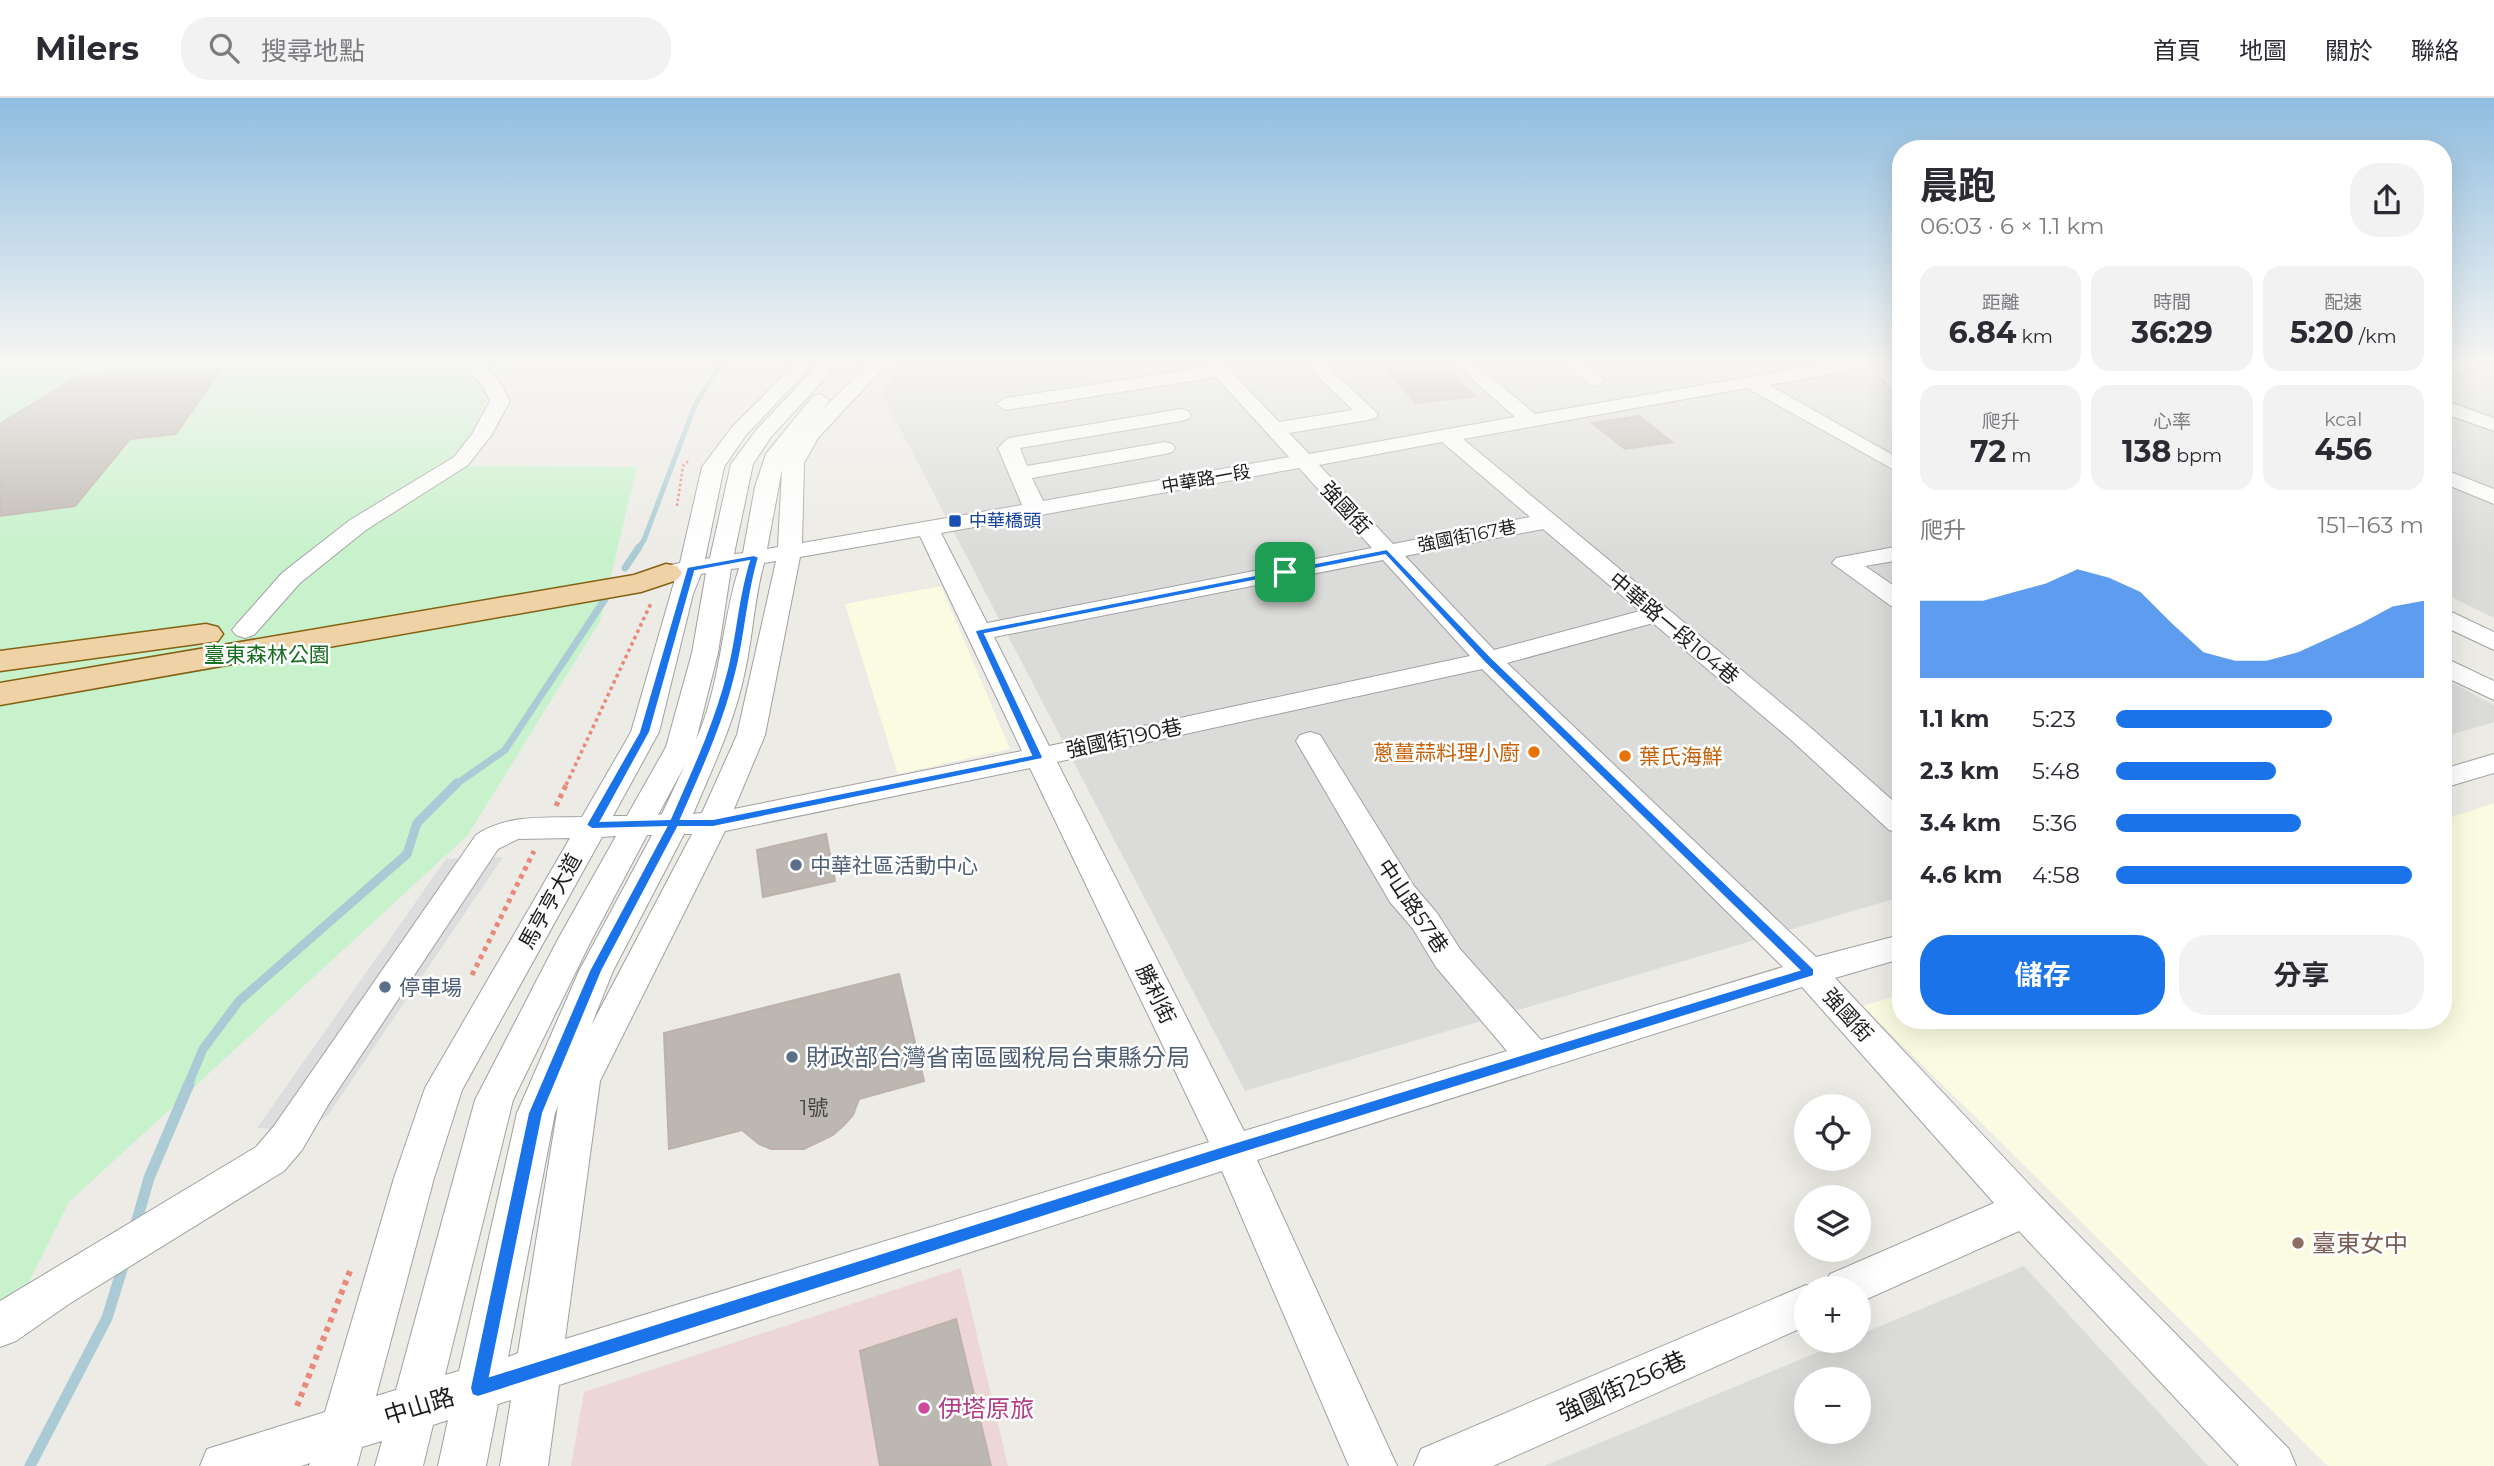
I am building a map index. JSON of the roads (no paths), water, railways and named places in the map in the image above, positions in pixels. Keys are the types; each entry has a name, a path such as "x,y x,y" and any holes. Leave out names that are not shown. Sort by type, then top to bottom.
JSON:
{"main road":[{"path":"0,660 364,616 637,572 708,566"},
{"path":"0,694 641,583 708,566"}],"street":[{"path":"245,629 291,578 358,525 461,461 487,426"},
{"name":"馬亨亨大道","path":"399,1466 495,1100 574,941 680,747 705,653 713,467 744,426"},
{"name":"馬亨亨大道","path":"337,1448 414,1178 444,1088 645,732 708,566 742,464 771,426"},
{"name":"馬亨亨大道","path":"524,1466 581,1081 713,823 751,735 789,550 793,463 800,435 807,426"},
{"name":"馬亨亨大道","path":"708,566 766,487 776,454 810,426"},
{"path":"1036,510 1008,448 1014,443 1116,426"},
{"name":"強國街","path":"1271,426 1488,660 1809,972 2025,1209 2272,1466"},
{"path":"1274,429 1294,426"},
{"name":"中華路一段","path":"708,566 789,550 1036,510 1498,426"},
{"path":"1827,426 1892,462"},
{"path":"739,431 764,433"},
{"name":"中華路一段104巷","path":"1446,435 1800,733 1892,815"},
{"path":"1020,474 1165,448"},
{"path":"2452,478 2490,493"},
{"path":"2452,500 2490,493"},
{"name":"強國街167巷","path":"980,632 1547,520"},
{"name":"勝利街","path":"927,528 1233,1150 1373,1466"},
{"path":"1892,554 1844,563 1892,596"},
{"name":"馬亨亨大道","path":"462,1466 536,1113 596,971 674,823 717,725 732,670 745,587 708,566"},
{"path":"2452,608 2494,629"},
{"name":"強國街190巷","path":"0,1326 54,1290 270,1159 288,1138 314,1094 488,842 499,834 517,829 592,825 713,823 1038,757 1488,660 1656,614"},
{"path":"2452,621 2494,642"},
{"path":"2452,651 2494,672"},
{"path":"2452,670 2494,692"},
{"name":"中山路57巷","path":"1310,741 1402,894 1425,921 1448,958 1534,1057"},
{"path":"2452,776 2494,763"},
{"name":"中山路","path":"224,1466 337,1448 412,1409 1233,1150 1809,972 1892,949"},
{"path":"1871,1277 2025,1209"},
{"name":"強國街256巷","path":"1438,1466 1794,1310"}],"waterway":[{"path":"638,549 644,540 687,426"},
{"path":"625,568 639,547"},
{"path":"455,785 505,750 607,596"},
{"path":"188,1085 203,1049 239,1001 407,854 417,823 455,785"},
{"path":"135,1227 149,1178 189,1084"},
{"path":"30,1466 107,1318 124,1263"}],"place":[{"name":"中華橋頭","path":"955,521"},
{"name":"蔥薑蒜料理小廚","path":"1534,752"},
{"name":"葉氏海鮮","path":"1625,756"},
{"name":"中華社區活動中心","path":"796,865"},
{"name":"停車場","path":"385,987"},
{"name":"財政部台灣省南區國稅局台東縣分局","path":"792,1057"},
{"name":"臺東女中","path":"2298,1243"},
{"name":"伊塔原旅","path":"924,1408"}],"park label":[{"name":"臺東森林公園","path":"267,654"}]}
